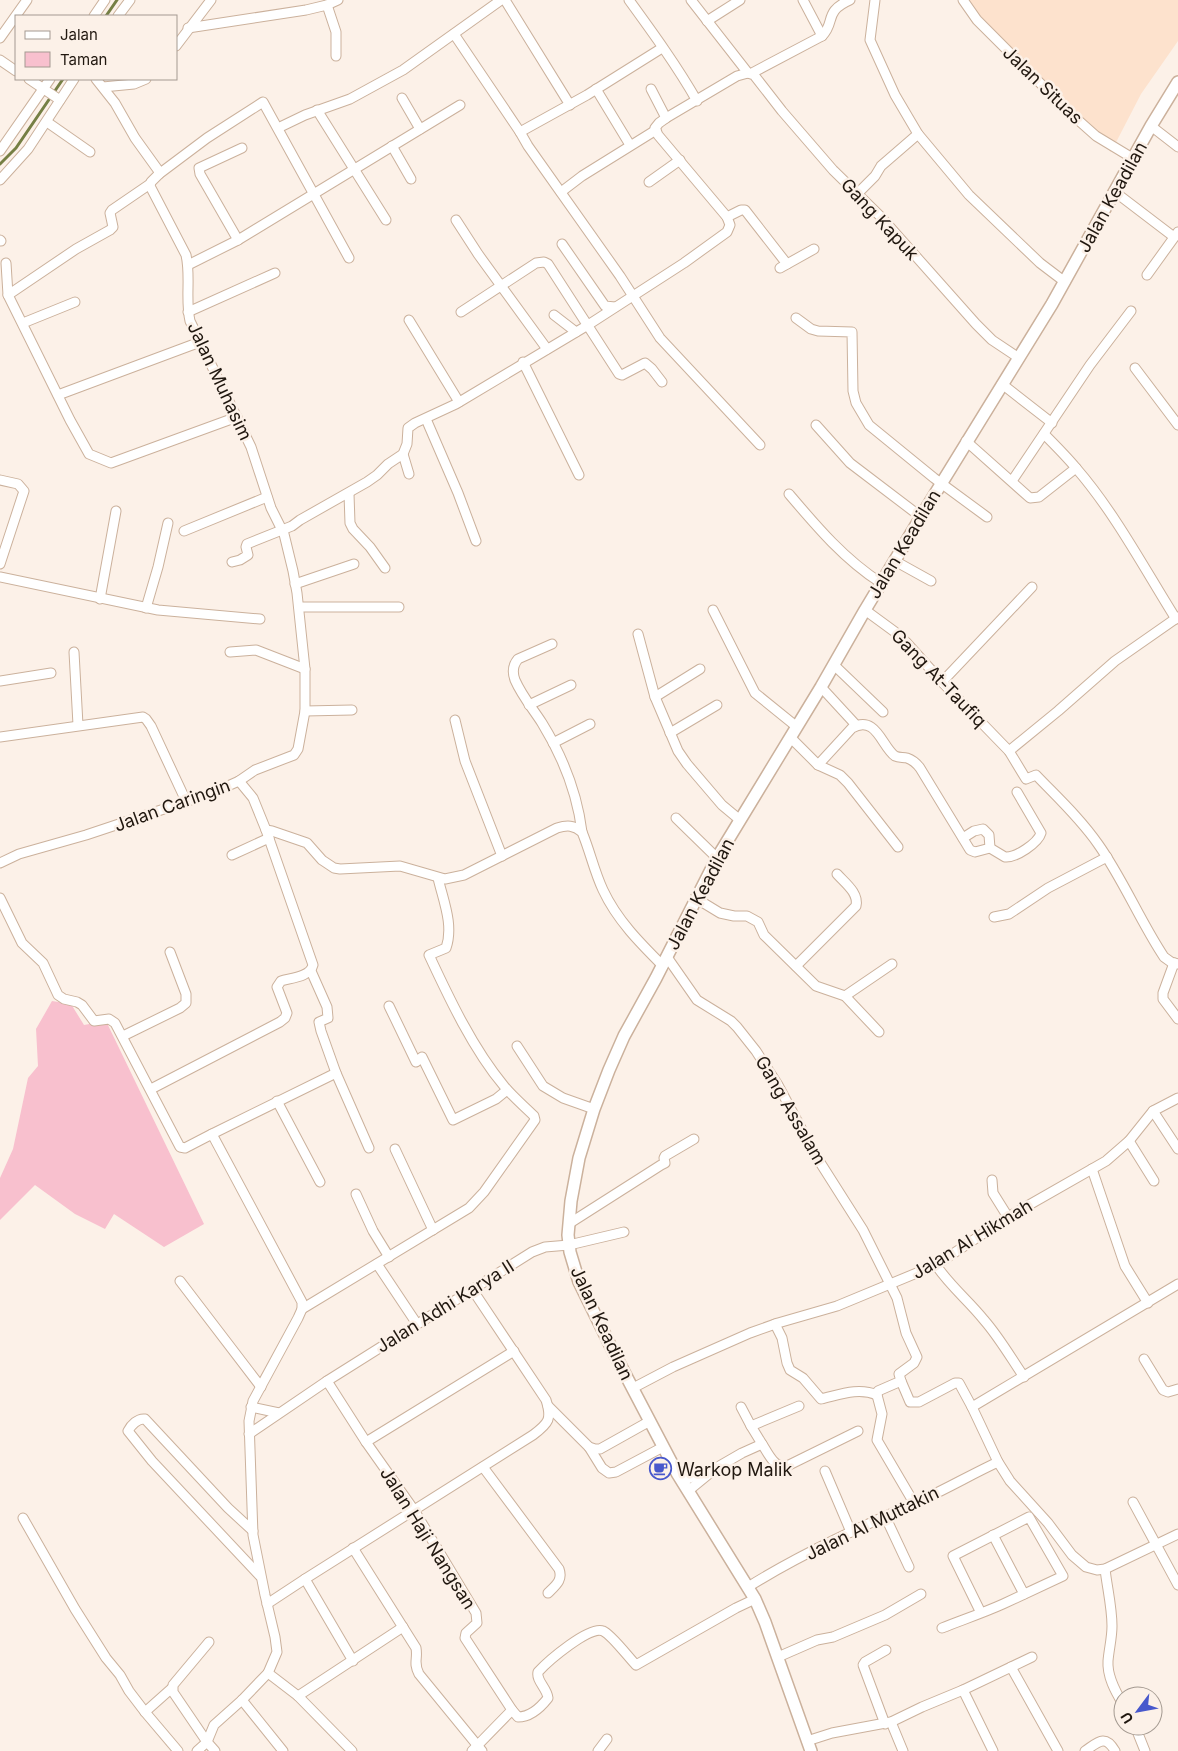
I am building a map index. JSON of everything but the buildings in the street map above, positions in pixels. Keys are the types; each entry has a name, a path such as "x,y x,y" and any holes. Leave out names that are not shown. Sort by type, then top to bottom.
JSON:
{"main road":[{"name":"Jalan Keadilan","path":"809,1746 766,1622 748,1587 688,1492 584,1294 575,1272 569,1245 573,1192 579,1158 608,1070 624,1036 697,899 736,817 820,690 865,610 877,581 895,561 966,441 1065,282 1151,126 1178,82"}],"street":[{"path":"16,15 27,0"},
{"path":"95,15 105,0"},
{"path":"119,15 130,0"},
{"path":"178,43 210,0"},
{"path":"188,28 306,10 338,0"},
{"path":"278,128 317,110 350,99 388,79 414,64 503,0 570,105"},
{"path":"629,0 678,68 697,101"},
{"name":"Gang Kapuk","path":"691,0 750,73 833,170 881,217 976,324 1004,349 1019,358"},
{"path":"707,21 740,0"},
{"path":"803,0 822,36"},
{"path":"875,0 870,40 895,95 918,134 969,195 1040,263 1065,282"},
{"name":"Jalan Situas","path":"963,0 970,12 989,34 1082,124 1110,145 1134,159"},
{"path":"232,562 240,560 248,554 246,547 248,544 282,531 349,494 377,475 388,464 403,454 407,444 408,428 415,423 459,402 523,362 588,325 724,235 730,225 727,217 658,135 656,130 657,124 737,76 750,73 822,36 835,9 846,1"},
{"path":"327,5 336,32 336,56"},
{"path":"0,38 15,17"},
{"path":"454,34 528,146 634,296 660,338 760,445"},
{"path":"520,132 570,105 662,48"},
{"path":"0,60 15,69"},
{"path":"31,80 58,98"},
{"path":"0,151 49,80"},
{"path":"0,180 28,149 47,122 58,98 73,80"},
{"path":"97,80 159,174"},
{"path":"103,87 134,84 144,80"},
{"path":"596,89 630,145"},
{"path":"651,89 666,118"},
{"path":"402,98 420,129"},
{"path":"8,295 76,249 110,230 113,227 110,213 112,210 150,184 159,174 207,138 263,102 349,258"},
{"path":"188,265 238,240 460,105"},
{"path":"317,110 386,220"},
{"path":"47,122 90,152"},
{"path":"1151,126 1178,147"},
{"path":"561,192 582,176 656,130"},
{"path":"858,193 874,177 881,166 918,134"},
{"path":"392,146 411,179"},
{"path":"238,240 200,174 199,168 242,148"},
{"path":"649,182 680,160"},
{"name":"Jalan Muhasim","path":"150,184 182,247 188,265 188,312 200,342 253,453 267,497 282,531 293,571 299,607 305,669 304,711 299,744 294,756 255,770 239,781"},
{"path":"1116,192 1176,234 1147,275"},
{"path":"727,217 745,210 783,266 814,249"},
{"path":"456,220 547,349"},
{"path":"562,244 605,306 615,308"},
{"path":"461,312 536,263 544,262 548,264 619,374 622,375 645,364 652,369 662,382"},
{"path":"6,263 8,295 89,454 111,463 237,417"},
{"path":"188,312 274,272"},
{"path":"23,323 75,302"},
{"path":"1012,481 1090,365 1131,311"},
{"path":"554,315 576,332"},
{"path":"796,318 811,329 818,331 852,332 853,392 868,425 987,517"},
{"path":"409,320 459,402"},
{"path":"58,396 200,342"},
{"path":"523,362 579,476"},
{"path":"1135,368 1178,425"},
{"path":"1002,384 1052,423"},
{"path":"426,418 476,541"},
{"path":"816,425 850,462 921,517"},
{"path":"1009,751 1120,657 1177,618 1123,535 1076,468 1044,434"},
{"path":"966,441 1030,498 1035,498 1076,468"},
{"path":"403,454 409,474"},
{"path":"0,480 18,484 24,491 0,564"},
{"path":"349,494 350,523 353,530 370,546 385,568"},
{"path":"789,494 829,541 877,581"},
{"path":"184,531 267,497"},
{"path":"100,599 116,511"},
{"path":"146,608 168,523"},
{"path":"895,561 931,581"},
{"path":"295,584 354,564"},
{"path":"0,577 169,612 260,619"},
{"path":"942,682 1032,587"},
{"path":"299,607 399,607"},
{"path":"714,610 753,690 760,698 797,727"},
{"name":"Gang At-Taufiq","path":"865,610 901,637 1009,751 1026,779 1036,775 1088,830 1107,857"},
{"path":"638,634 655,697 678,751 687,764 736,817"},
{"path":"552,644 518,659 514,663 515,679 553,743 572,782 582,832 602,889 615,912 631,933 665,961"},
{"path":"230,652 256,650 305,669"},
{"path":"74,652 78,725"},
{"path":"834,665 883,712"},
{"path":"655,697 700,669"},
{"path":"0,681 51,673"},
{"path":"530,705 570,685"},
{"path":"820,690 854,727"},
{"path":"670,733 717,705"},
{"path":"304,711 352,710"},
{"path":"0,737 142,717 146,719 186,801"},
{"path":"455,720 465,761 502,856"},
{"path":"553,743 590,724"},
{"path":"818,765 854,727 868,726 875,729 895,756 908,758 916,763 931,783 972,852 990,848 1008,858 1041,836 1041,830 1018,792"},
{"path":"790,738 818,765 840,775 848,783 898,847"},
{"name":"Jalan Caringin","path":"0,863 19,854 86,836 239,781 253,798 313,965 311,971 327,1007 328,1018 319,1022 319,1025 336,1073"},
{"path":"676,818 717,858"},
{"path":"232,855 272,831 307,843 322,860 340,870 400,866 438,878 450,878 464,875 557,828 571,826 582,832"},
{"path":"963,838 974,831 983,829 989,835 990,848"},
{"path":"994,917 1009,914 1048,888 1107,857 1159,950 1167,961 1176,964 1163,993 1163,999 1178,1018"},
{"path":"796,966 856,906 857,900 854,894 838,874"},
{"path":"197,1751 207,1742 214,1725 268,1673 277,1652 253,1531 249,1434 251,1407 302,1309 463,1213 475,1203 535,1120 534,1116 507,1090 495,1074 463,1023 429,955 446,948 449,938 450,927 438,878"},
{"path":"0,898 22,943 43,963 58,995 64,999 77,1002 94,1021 113,1020 182,1148 336,1073 369,1148"},
{"path":"697,899 720,913 748,916 758,922 764,934 816,986 845,996 879,1032"},
{"path":"123,1036 180,1008 186,1003 186,994 170,952"},
{"name":"Gang Assalam","path":"665,961 697,1000 731,1021 756,1051 778,1086 816,1156 850,1207 897,1298 906,1333 917,1356 914,1363 899,1374 902,1381"},
{"path":"845,996 892,964"},
{"path":"151,1089 280,1022 287,1013 277,987 278,984 281,981 311,971"},
{"path":"388,1006 416,1062 422,1057 453,1120 496,1099 507,1090"},
{"path":"517,1046 543,1086 563,1098 594,1109"},
{"name":"Jalan Al Hikmah","path":"633,1388 699,1355 775,1324 837,1306 936,1265 1008,1217 1106,1161 1129,1141 1153,1110 1178,1098"},
{"path":"277,1101 320,1182"},
{"path":"1153,1110 1178,1149"},
{"path":"212,1134 301,1298 302,1309"},
{"path":"570,1223 665,1163 665,1156 694,1138"},
{"path":"1129,1141 1154,1181"},
{"path":"395,1149 433,1230"},
{"path":"1092,1169 1125,1266 1148,1303"},
{"path":"992,1180 994,1193 1008,1217"},
{"path":"356,1194 373,1231 389,1257"},
{"name":"Jalan Adhi Karya II","path":"249,1434 327,1381 536,1249 569,1245 624,1232"},
{"path":"378,1264 417,1324"},
{"path":"936,1265 943,1276 964,1296 986,1322 1024,1377"},
{"path":"180,1281 261,1387"},
{"path":"972,1407 1178,1284"},
{"path":"267,1604 483,1467 546,1424 550,1416 546,1400 472,1289"},
{"path":"775,1324 782,1338 790,1370 803,1378 820,1399 853,1391 868,1391 876,1395 882,1414 877,1440 914,1502"},
{"path":"366,1442 514,1351"},
{"path":"1144,1359 1164,1390 1168,1392 1178,1389"},
{"name":"Jalan Haji Nangsan","path":"327,1381 366,1442 414,1510 476,1613 477,1623 466,1633 465,1638 512,1710"},
{"path":"876,1395 878,1391 902,1381 910,1402 913,1403 919,1402 955,1383 959,1383 998,1462 1010,1481 1072,1555 1086,1567 1096,1570 1105,1568 1178,1534"},
{"path":"548,1406 572,1428 589,1447 602,1468 609,1473 616,1472 663,1446"},
{"path":"752,1426 799,1406"},
{"path":"251,1407 279,1413"},
{"path":"741,1407 762,1444 773,1461 779,1466 785,1467 858,1432"},
{"path":"253,1531 228,1508 144,1419 138,1420 129,1429 130,1435 152,1461 261,1577"},
{"path":"589,1447 600,1449 650,1421"},
{"path":"682,1480 716,1468 762,1444"},
{"name":"Jalan Al Muttakin","path":"748,1587 778,1568 850,1532 998,1462"},
{"path":"483,1467 559,1569 560,1580 548,1593"},
{"path":"688,1492 716,1468"},
{"path":"825,1471 850,1532"},
{"path":"1133,1502 1178,1585"},
{"path":"981,1613 953,1556 1029,1517 1037,1511"},
{"path":"885,1516 909,1567"},
{"path":"942,1628 981,1613 1063,1576 1029,1517"},
{"path":"23,1518 75,1609 106,1658 120,1675 128,1691 178,1751"},
{"path":"993,1535 1024,1594"},
{"path":"353,1548 416,1648 415,1663 420,1674 478,1749 512,1710 518,1716 525,1717 544,1704 548,1698 548,1691 538,1679 538,1672 585,1634 595,1630 602,1630 610,1635 636,1665 736,1608 755,1600"},
{"path":"1105,1568 1112,1624 1112,1644 1108,1659 1108,1669 1114,1686"},
{"path":"305,1579 353,1661"},
{"path":"778,1657 817,1640 833,1637 885,1615 920,1594"},
{"path":"298,1696 403,1627"},
{"path":"145,1712 172,1688 209,1642"},
{"path":"886,1650 865,1662 863,1666 888,1723 904,1751"},
{"path":"809,1746 832,1733 888,1723 1032,1657"},
{"path":"1011,1667 1058,1751"},
{"path":"268,1673 298,1696 352,1751"},
{"path":"172,1688 207,1742 215,1751"},
{"path":"963,1690 993,1751"},
{"path":"242,1700 283,1751"},
{"path":"1138,1736 1145,1751"},
{"path":"598,1751 607,1739"},
{"path":"1085,1751 1098,1742 1103,1741 1110,1743 1115,1751"}],"shaded area":[{"path":"960,0 1178,0 1178,41 1141,94 1111,152 971,21"}],"green space":[{"path":"52,1001 71,1004 84,1025 106,1021 204,1224 164,1247 114,1214 105,1229 75,1214 35,1185 0,1220 0,1178 13,1149 28,1078 38,1066 36,1029"}],"waterway":[{"path":"107,15 117,0"},
{"path":"0,164 16,148 62,80"}],"place":[{"name":"Warkop Malik","path":"661,1469"}]}
